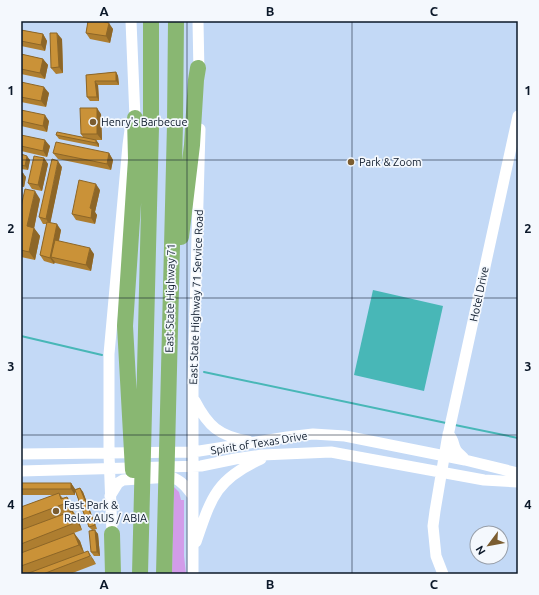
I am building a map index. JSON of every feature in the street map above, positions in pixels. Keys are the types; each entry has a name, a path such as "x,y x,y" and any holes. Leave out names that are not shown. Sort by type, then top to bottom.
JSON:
{"highway":[{"path":"140,574 137,497 137,435 150,126 151,21"},
{"path":"168,21 168,126 173,173"},
{"name":"East State Highway 71","path":"164,574 176,21"},
{"path":"171,283 177,265 179,252 192,144 198,68"},
{"path":"135,118 136,159 125,326 137,435"},
{"path":"112,534 113,574"}],"street":[{"path":"112,534 109,470 108,378 110,341 129,138 135,118 131,21"},
{"name":"East State Highway 71 Service Road","path":"193,574 193,398 200,150 198,21"},
{"name":"Hotel Drive","path":"443,574 436,556 432,526 450,427 518,116"},
{"path":"193,398 202,415 217,430 234,438 256,443"},
{"path":"422,452 439,445 450,427"},
{"path":"450,427 456,451 465,460"},
{"name":"Spirit of Texas Drive","path":"21,454 193,452 313,434 345,436 465,460 518,473"},
{"path":"353,455 358,439"},
{"path":"378,460 381,443"},
{"name":"Spirit of Texas Drive","path":"21,471 109,470 193,466 208,465 262,455 331,452 484,480 518,482"},
{"path":"193,550 210,502 221,485 237,471 269,455"},
{"path":"110,496 118,483 123,480 171,477 182,482 193,496"}],"shaded area":[{"path":"373,290 443,306 424,391 354,375"},
{"path":"174,487 179,492 181,500 184,500 184,556 186,574 172,574"}],"building":[{"path":"88,21 101,21 109,23 106,36 86,33"},
{"path":"21,30 43,34 41,45 21,41"},
{"path":"50,33 57,33 59,67 51,68"},
{"path":"21,54 43,59 40,73 21,69"},
{"path":"116,72 116,81 95,81 97,97 87,97 86,75"},
{"path":"21,82 44,87 41,101 21,97"},
{"path":"80,108 97,108 97,134 81,134"},
{"path":"21,110 45,115 43,126 21,121"},
{"path":"57,132 96,140 96,143 56,135"},
{"path":"21,135 45,140 43,151 21,146"},
{"path":"56,142 109,153 107,164 53,153"},
{"path":"21,154 27,156 25,166 21,165"},
{"path":"34,156 44,158 38,185 28,183"},
{"path":"52,159 58,161 46,219 39,217"},
{"path":"79,180 96,184 90,208 92,209 91,218 72,214"},
{"path":"25,189 35,191 27,226 34,228 29,252 21,250 21,207"},
{"path":"47,222 57,224 50,258 40,255"},
{"path":"55,240 90,248 86,265 51,257"},
{"path":"21,483 71,483 71,489 21,489"},
{"path":"80,488 95,525 89,527 75,490"},
{"path":"59,493 61,499 67,497 69,502 21,520 21,507"},
{"path":"72,511 77,522 21,544 21,530"},
{"path":"95,530 97,552 91,552 89,531"},
{"path":"74,533 79,545 21,566 21,553"},
{"path":"88,551 90,556 43,574 26,574"}],"waterway":[{"path":"21,336 102,355"},
{"path":"204,372 446,423"},
{"path":"455,425 518,438"}],"place":[{"name":"Henry's Barbecue","path":"93,122"},
{"name":"Park & Zoom","path":"351,162"},
{"name":"Fast Park & Relax AUS / ABIA","path":"56,511"}]}
